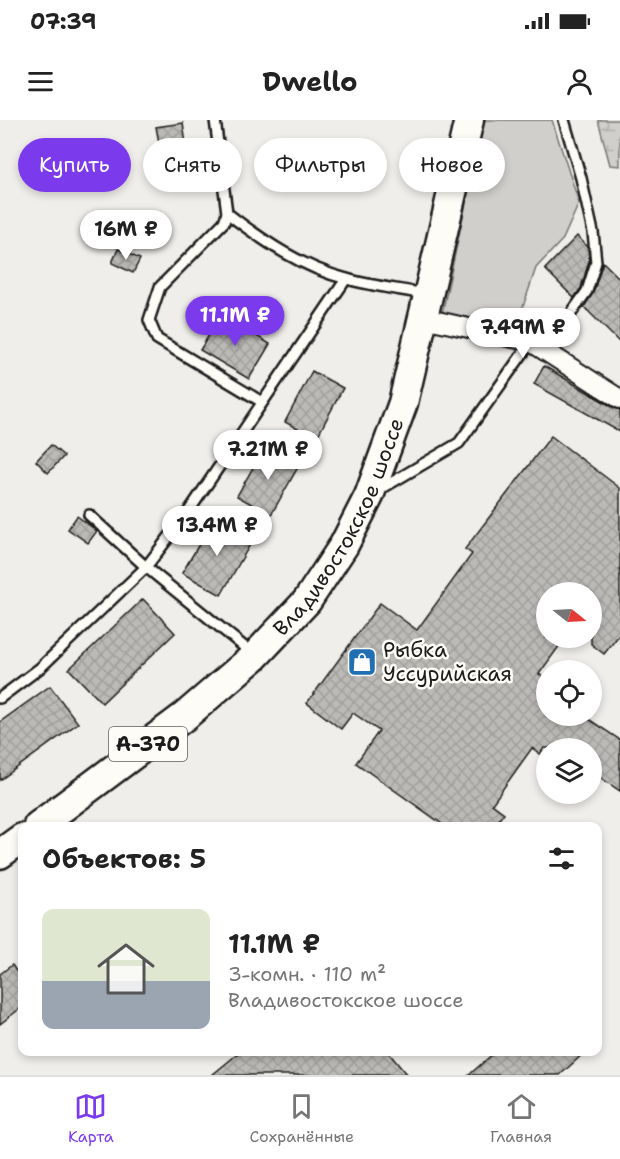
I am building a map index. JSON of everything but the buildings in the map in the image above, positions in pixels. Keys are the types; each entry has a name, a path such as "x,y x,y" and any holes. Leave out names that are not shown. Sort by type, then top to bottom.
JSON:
{"highway":[{"name":"Владивостокское шоссе","path":"43,822 185,716 255,656 307,601 344,545 369,496 404,403 469,120"},
{"path":"0,854 18,841"}],"street":[{"path":"427,307 531,342 620,399"}],"lane":[{"path":"215,120 227,213 224,222 160,287 149,320 157,339 262,402"},
{"path":"369,496 459,443 531,342 566,322 587,291 596,262 593,232 581,178 564,120"},
{"path":"227,213 261,239 312,267 427,307"},
{"path":"0,698 40,668 146,567 189,511 346,279"},
{"path":"89,515 146,567 255,656"}],"green space":[{"path":"484,120 552,120 579,203 563,239 536,268 521,313 508,329 442,314 468,192 505,192 505,138 480,138"},
{"path":"598,120 620,120 620,166 610,165"}],"place":[{"name":"Рыбка Уссурийская","path":"362,662"}]}
